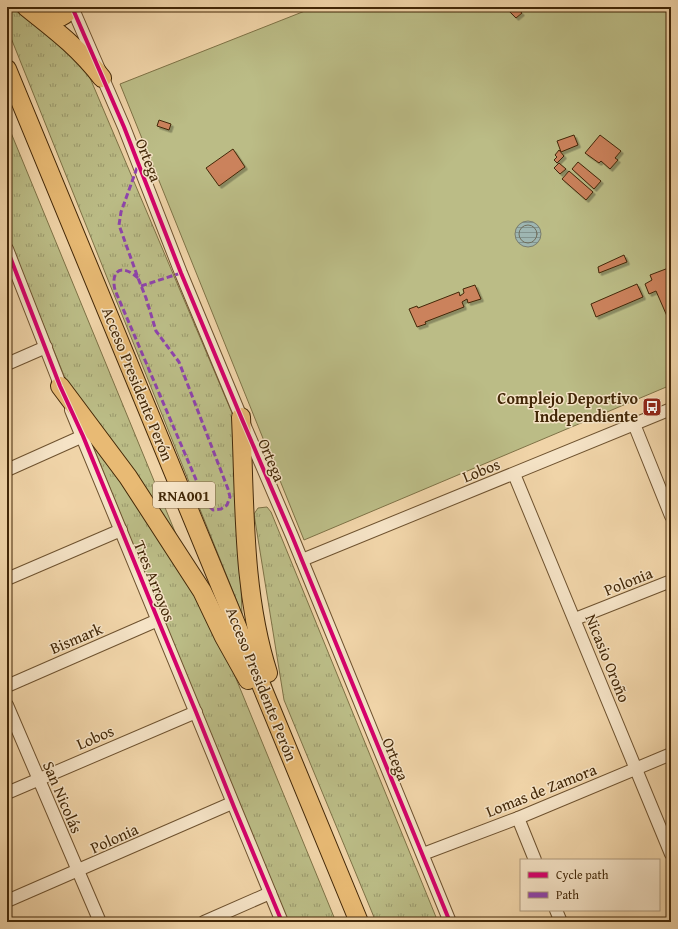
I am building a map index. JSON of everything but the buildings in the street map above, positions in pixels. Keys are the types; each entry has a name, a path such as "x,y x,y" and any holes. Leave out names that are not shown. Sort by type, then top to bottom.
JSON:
{"highway":[{"path":"32,11 51,19 57,19 66,14 71,7"},
{"path":"32,11 81,52 102,78"},
{"name":"Acceso Presidente Perón","path":"7,69 300,775 359,922"},
{"name":"Acceso Presidente Perón","path":"7,96 248,680 346,922"},
{"path":"60,386 128,477 202,591 224,637 248,680"},
{"path":"241,417 249,584 265,664 275,696 296,748 300,775"}],"street":[{"name":"Ortega","path":"71,7 124,127 181,273 302,560 450,922"},
{"name":"Tres Arroyos","path":"8,255 46,347 60,386 83,436 232,804 282,922"},
{"path":"7,364 46,347"},
{"name":"Lobos","path":"302,560 671,409"},
{"path":"634,424 671,516"},
{"path":"7,470 83,436"},
{"name":"Nicasio Oroño","path":"514,474 671,854"},
{"path":"7,579 121,530"},
{"name":"Polonia","path":"575,619 671,581"},
{"name":"Bismark","path":"7,686 158,620"},
{"name":"San Nicolás","path":"7,706 100,922"},
{"name":"Lobos","path":"7,793 196,712"},
{"name":"Lomas de Zamora","path":"423,854 518,818 671,754"},
{"name":"Polonia","path":"7,901 232,804"},
{"path":"518,818 535,859"},
{"path":"204,922 270,893"},
{"path":"556,911 560,922"}],"green space":[{"path":"7,7 15,7 82,59 235,420 242,614 7,28"},
{"path":"315,7 671,7 671,385 304,540 120,84"},
{"path":"7,123 180,544 67,383 7,235"},
{"path":"85,427 161,530 221,642 336,922 287,922"},
{"path":"267,507 271,512 438,922 376,922 284,700 254,514 258,508"}],"water":[{"path":"528,221 537,225 541,234 537,243 528,247 519,243 515,234 519,225"}],"marked path":[{"path":"138,165 121,212 119,225 146,298 156,331 179,362 228,489 230,497 227,505 221,509 213,510 206,503 115,290 114,277 119,271 127,271 138,278"},
{"path":"141,286 181,273"}],"cycle path":[{"path":"72,7 124,127 181,273 292,536 450,922"},
{"path":"7,249 60,386 83,436 282,922"}],"place":[{"name":"Complejo Deportivo Independiente","path":"652,407"}]}
